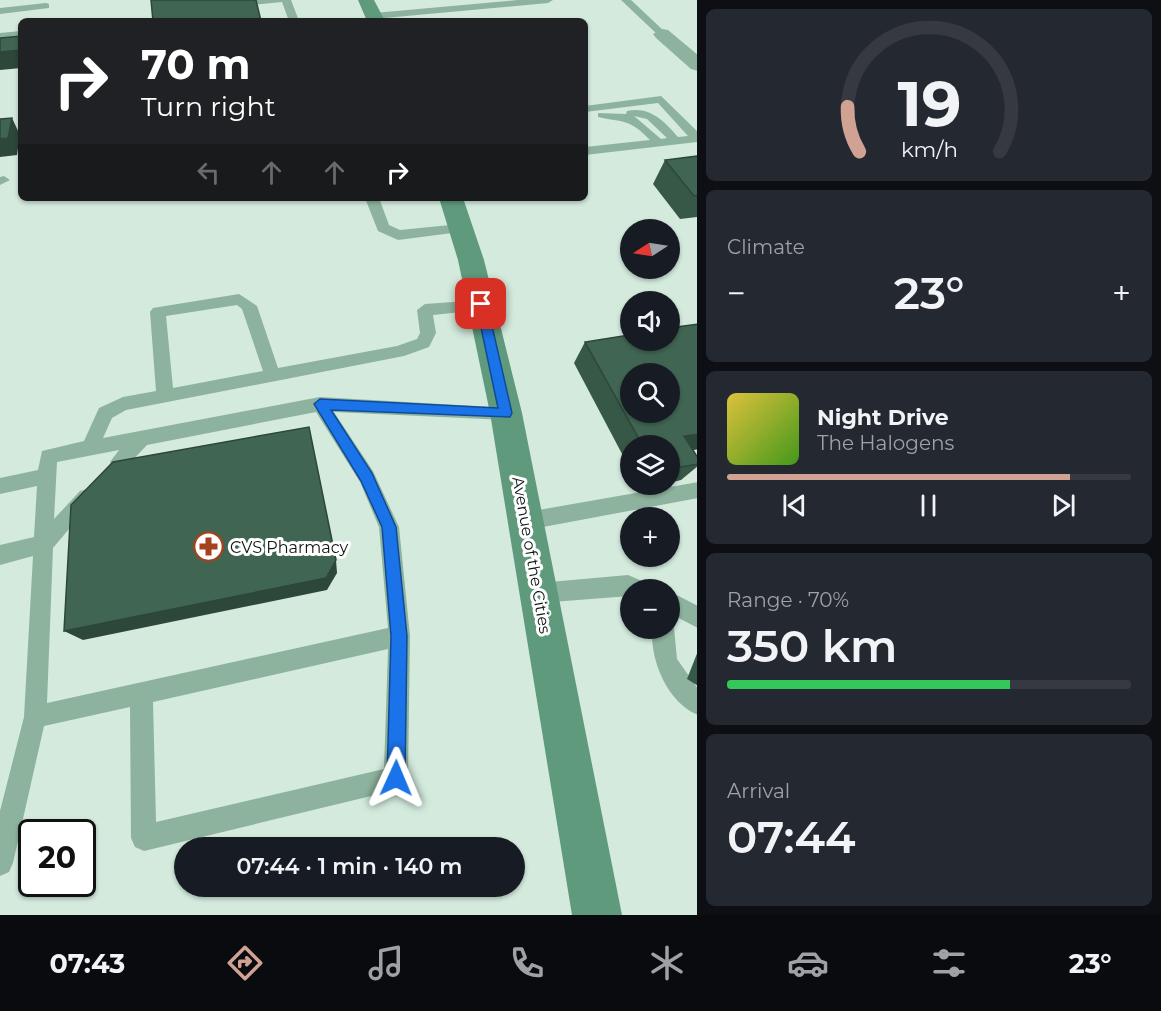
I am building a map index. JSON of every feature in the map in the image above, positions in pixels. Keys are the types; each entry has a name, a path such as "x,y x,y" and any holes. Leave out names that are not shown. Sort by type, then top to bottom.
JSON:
{"main road":[{"path":"366,0 375,18"},
{"name":"Avenue of the Cities","path":"455,213 481,304 506,413 597,915"}],"street":[{"path":"662,34 697,64"}],"lane":[{"path":"227,5 280,0"},
{"path":"286,0 293,18"},
{"path":"428,0 435,11"},
{"path":"382,18 548,0"},
{"path":"626,0 662,34"},
{"path":"0,11 46,6"},
{"path":"0,36 18,34"},
{"path":"588,109 661,99 697,138"},
{"path":"588,117 642,112 655,117 675,140"},
{"path":"612,114 628,117 644,125 658,142"},
{"path":"588,151 697,138"},
{"path":"373,201 383,228 398,235 455,213"},
{"path":"165,396 158,312 239,299 249,306 273,376"},
{"path":"90,448 105,414 123,404 398,352 423,343 428,333 425,310 481,304"},
{"path":"0,864 7,800 35,717 48,456 320,404 506,413"},
{"path":"141,693 144,838 396,778 399,636 389,527 367,477 320,404"},
{"path":"119,462 142,438"},
{"path":"0,486 47,476"},
{"path":"0,555 44,544 95,488"},
{"path":"527,521 697,490"},
{"path":"539,593 620,586"},
{"path":"680,608 697,617"},
{"path":"35,717 399,636"},
{"path":"664,639 667,665 684,694 697,703"}],"building":[{"path":"151,0 256,0 260,18 153,18"},
{"path":"18,36 18,50 0,52 0,38"},
{"path":"12,118 8,138 0,139 0,119"},
{"path":"697,156 697,195 694,196 665,160"},
{"path":"697,324 697,434 684,436 697,456 697,464 680,467 680,435 637,435 630,423 680,423 680,363 620,363 620,405 585,342 620,337 620,351 680,351 680,326"},
{"name":"CVS Pharmacy","path":"309,427 336,560 326,578 64,631 71,505 113,462"}],"place":[{"name":"CVS Pharmacy","path":"209,547"}],"route":[{"path":"396,778 399,636 389,527 367,477 320,404 506,413 481,304"}]}
